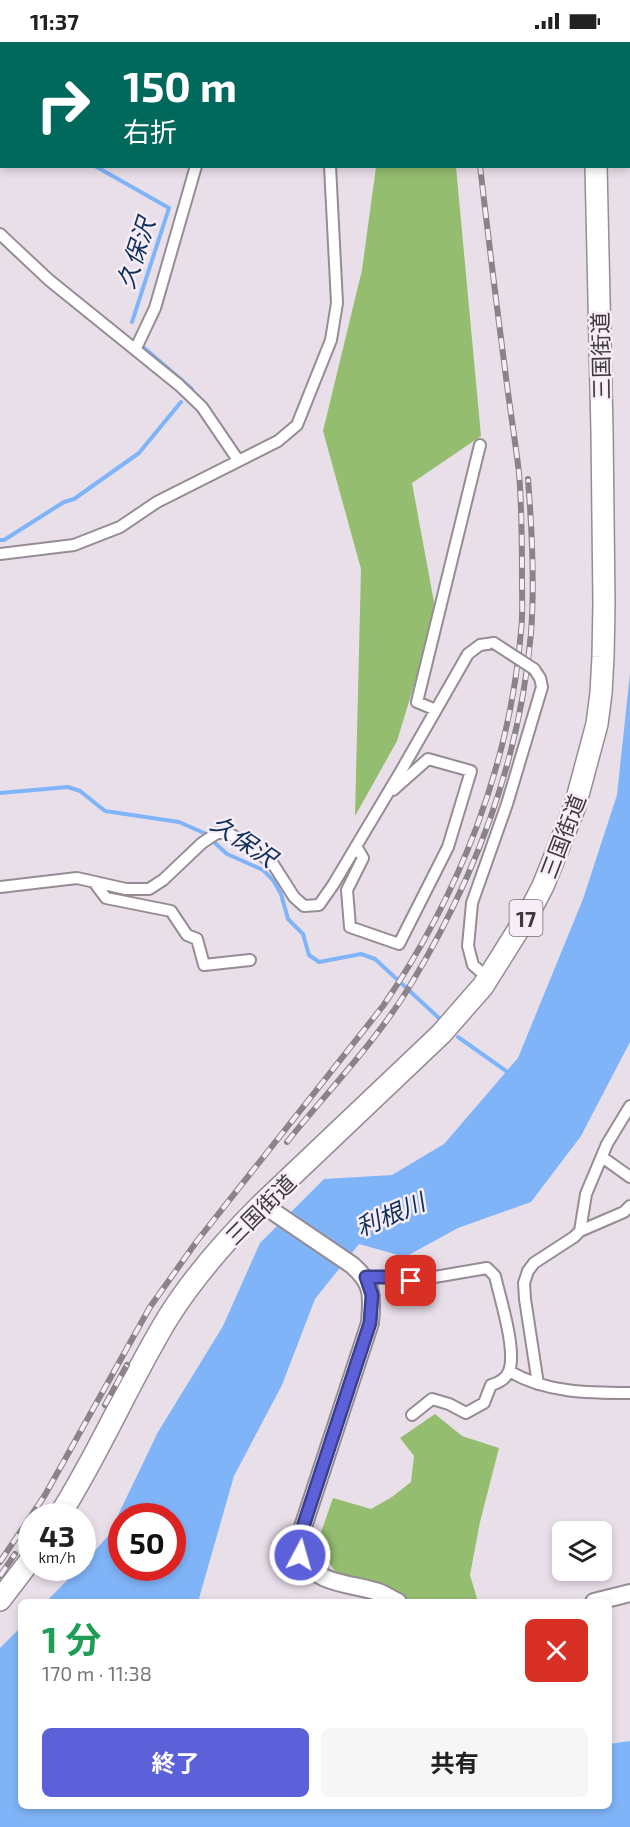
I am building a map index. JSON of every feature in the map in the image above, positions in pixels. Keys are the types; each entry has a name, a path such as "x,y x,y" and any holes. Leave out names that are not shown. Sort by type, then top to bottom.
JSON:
{"highway":[{"name":"三国街道","path":"66,1503 170,1315 208,1263 235,1230 269,1209 441,1034 488,978 530,911 562,841 587,766 601,693 604,581 596,168"},
{"path":"0,1600 18,1576"}],"main road":[{"path":"269,1209 352,1265 366,1277 372,1295 370,1323 299,1539 300,1555 308,1567 320,1576 348,1586 380,1593 392,1599"},
{"path":"606,1599 630,1593"}],"street":[{"path":"136,348 155,308 195,168"},
{"path":"0,554 74,545 120,527 157,502 278,441 297,424 331,340 337,303 330,168"},
{"path":"0,234 49,280 136,348 202,407 238,460"},
{"path":"436,710 417,702 480,445"},
{"path":"0,887 77,878 126,890 149,889 163,880 202,843 217,833 228,834 248,844 273,864 294,897 304,906 319,904 333,885 468,654 480,645 494,643 534,669 540,678 542,687 507,804 472,903 468,946 473,965 488,978"},
{"path":"356,846 363,858 347,890 350,927 399,944 448,847 471,771 428,759 386,796"},
{"path":"94,882 106,898 171,911 187,935 197,939 204,965 250,960"},
{"path":"580,1231 586,1194 602,1157 630,1106"},
{"path":"602,1157 630,1177"},
{"path":"538,1384 525,1299 524,1283 528,1271 534,1263 580,1231 624,1212 630,1206"},
{"path":"366,1277 393,1277 411,1281 487,1268 495,1276 512,1350 509,1371 500,1382 491,1385 484,1403 466,1413 449,1404 432,1399 412,1415"},
{"path":"509,1371 521,1378 552,1388 630,1393"}],"green space":[{"path":"376,168 456,168 481,436 412,483 436,613 397,741 355,816 361,569 323,431 362,270"},
{"path":"435,1414 462,1436 499,1448 480,1522 470,1575 477,1599 409,1599 336,1573 317,1544 333,1498 371,1509 392,1497 411,1482 414,1456 400,1438"}],"water":[{"name":"利根川","path":"630,673 630,1042 581,1136 531,1202 458,1228 405,1257 359,1244 315,1299 282,1385 234,1476 199,1599 49,1599 66,1581 96,1581 96,1549 108,1536 108,1581 186,1581 186,1503 124,1503 158,1432 223,1326 260,1243 324,1179 392,1175 444,1144 518,1058 583,899 617,795"},
{"path":"18,1630 18,1809 612,1809 612,1744 630,1741 630,1827 0,1827 0,1648"}],"waterway":[{"name":"久保沢","path":"99,168 169,208 132,322"},
{"name":"久保沢","path":"142,346 192,389"},
{"name":"久保沢","path":"0,540 4,540 64,502 74,499 139,453 181,402"},
{"name":"久保沢","path":"0,793 68,787 80,791 105,811 179,822 204,833 227,854 263,870 273,880 281,894 288,919 303,934 309,955 319,962 361,954 375,959 440,1019"},
{"name":"久保沢","path":"458,1037 509,1073"}],"railway":[{"path":"0,1562 45,1495 150,1307 197,1241 383,1006 410,964 457,874 493,780 515,681 522,625 522,527 519,473 480,168"},
{"path":"287,1142 365,1048 408,989 454,906 490,818 505,773 516,727 531,633 533,595 528,479"},
{"path":"105,1405 127,1365"},
{"path":"0,1576 15,1554"}],"route":[{"path":"300,1555 299,1539 370,1323 372,1295 366,1277 393,1277 411,1281"}]}
